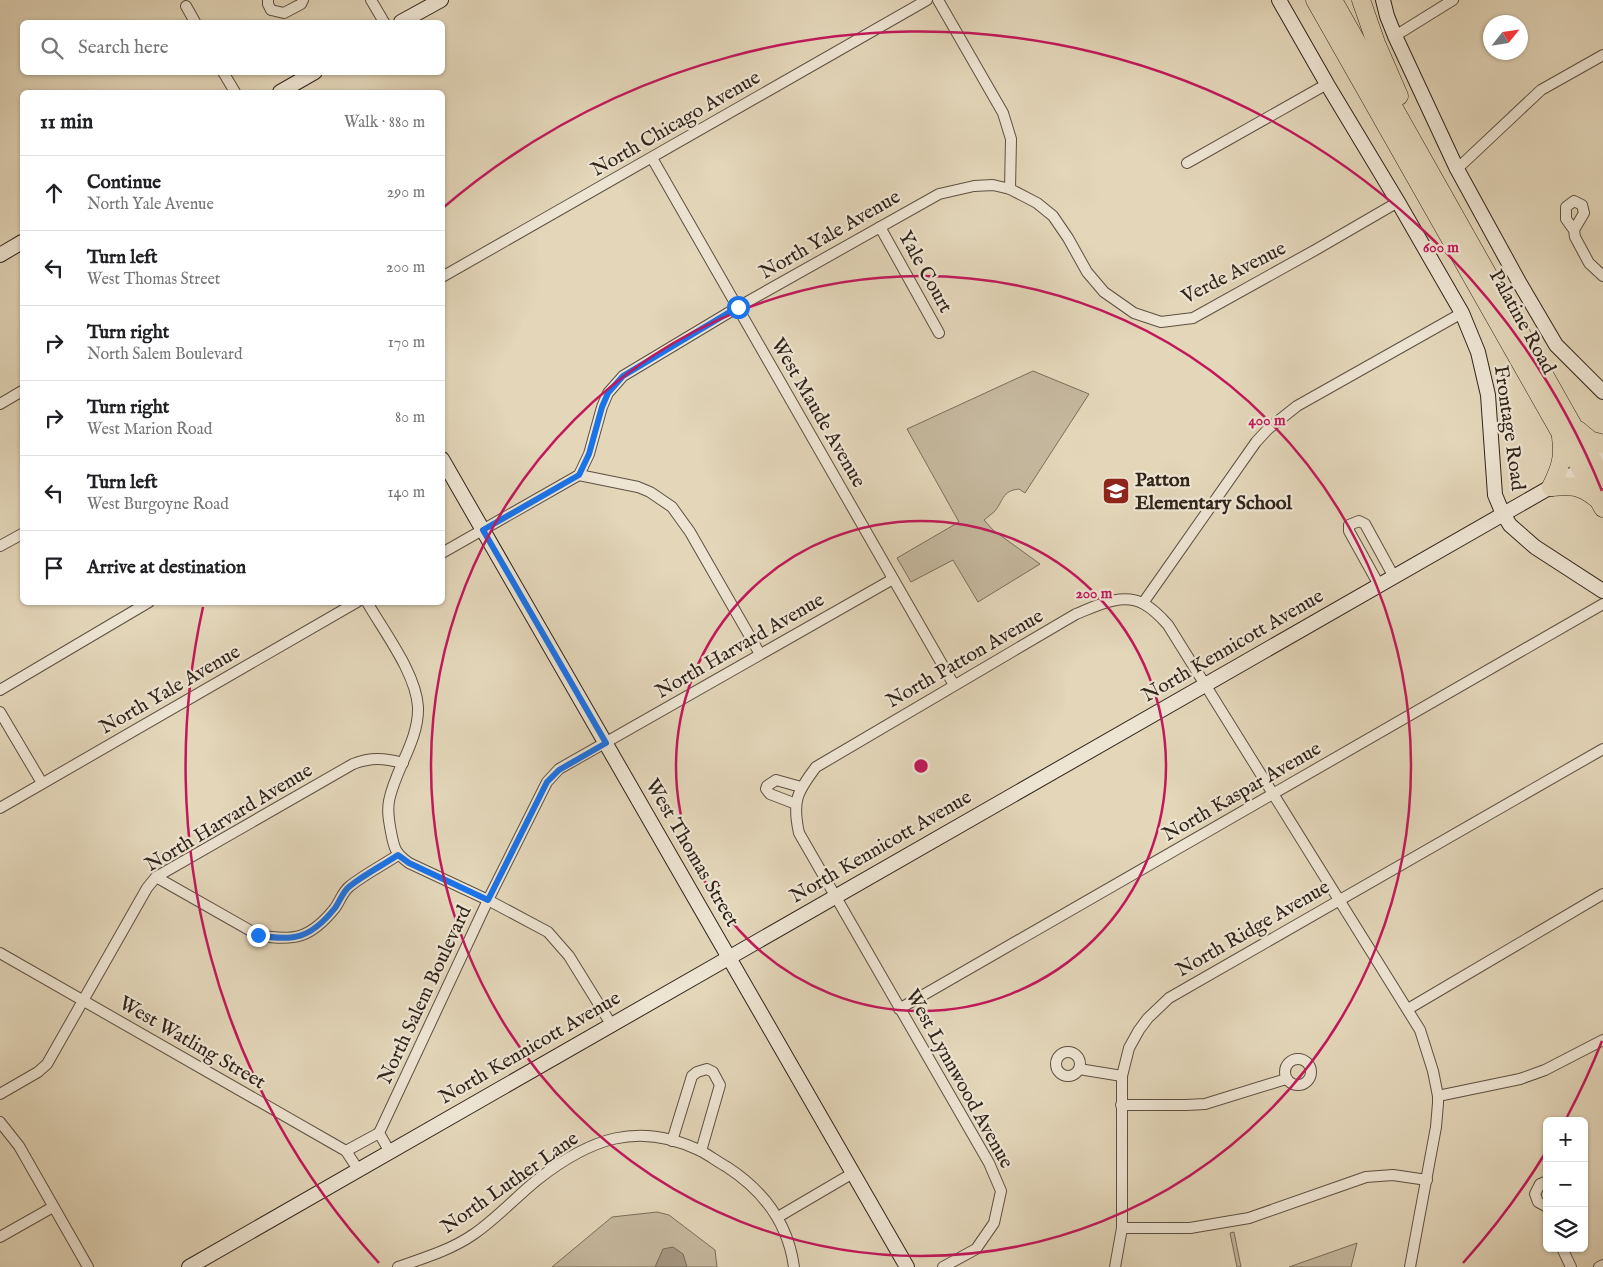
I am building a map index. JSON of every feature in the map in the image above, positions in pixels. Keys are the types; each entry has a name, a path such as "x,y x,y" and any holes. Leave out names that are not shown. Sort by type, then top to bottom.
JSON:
{"highway":[{"path":"1305,0 1376,120 1427,182"},
{"name":"Palatine Road","path":"1315,0 1427,182"},
{"name":"Palatine Road","path":"1333,0 1427,182 1566,429 1603,479"},
{"path":"1361,0 1427,182"},
{"path":"1601,504 1581,487 1551,487 1563,457 1566,429 1603,444"},
{"name":"Palatine Road","path":"1593,463 1601,504"}],"street":[{"path":"268,0 271,10 284,13 296,8 303,0"},
{"path":"371,0 383,20"},
{"path":"405,20 441,0"},
{"name":"North Chicago Avenue","path":"445,275 927,0"},
{"path":"938,0 1003,113 1011,140 1010,189"},
{"name":"Frontage Road","path":"1279,0 1462,313 1478,352 1488,395 1495,495 1503,514 1510,525 1535,547 1603,590"},
{"path":"1383,0 1395,36 1457,169 1519,282 1556,345 1603,392"},
{"path":"1395,36 1451,0"},
{"path":"186,6 194,20"},
{"path":"1457,169 1541,90 1603,55"},
{"path":"225,75 234,90"},
{"path":"283,90 309,75"},
{"path":"1187,163 1327,84"},
{"name":"West Maude Avenue","path":"652,158 954,685"},
{"name":"North Yale Avenue","path":"579,475 589,454 602,407 608,393 623,376 738,307 939,194 974,186 992,185 1010,189"},
{"name":"Verde Avenue","path":"1010,189 1037,203 1052,216 1068,238 1087,272 1104,292 1134,313 1161,322 1193,318 1398,202"},
{"name":"Yale Court","path":"880,227 940,333"},
{"path":"1574,230 1575,237 1589,263 1603,276"},
{"path":"0,255 20,243"},
{"path":"1410,1267 1436,1127 1438,1096 1433,1071 1420,1030 1168,625 1143,603 1256,442 1268,429 1297,406 1462,313"},
{"path":"1552,336 1573,356 1603,377"},
{"path":"0,404 20,392"},
{"name":"North Kennicott Avenue","path":"189,1267 1593,463"},
{"name":"West Thomas Street","path":"445,464 907,1267"},
{"path":"445,551 579,475 638,487 650,492 672,507 690,532 760,654"},
{"path":"1379,585 1349,531 1349,525 1359,521 1365,524 1394,577"},
{"path":"0,546 20,535"},
{"name":"North Harvard Avenue","path":"606,743 893,579"},
{"name":"North Patton Avenue","path":"835,896 799,833 796,819 796,804 801,787 816,767 1076,614 1116,600 1143,603"},
{"name":"North Kaspar Avenue","path":"899,1009 1603,604"},
{"path":"0,690 144,605"},
{"name":"North Yale Avenue","path":"0,808 352,605"},
{"path":"368,605 408,673 415,690 417,721 414,736 392,792 388,816 394,847 398,855 409,863 488,900 548,932 569,956 611,1024"},
{"path":"0,712 42,783"},
{"name":"North Salem Boulevard","path":"379,1133 488,900 547,782 559,770 606,743"},
{"name":"North Ridge Avenue","path":"1115,1267 1122,1228 1122,1076 1129,1048 1148,1018 1169,998 1603,749"},
{"name":"North Harvard Avenue","path":"0,1094 38,1072 47,1064 147,888 156,878 353,764 372,758 403,762"},
{"path":"796,804 770,794 767,786 776,780 801,787"},
{"path":"156,878 258,935 295,938 317,926 328,916 348,887 398,855"},
{"path":"1408,1010 1603,894"},
{"name":"West Lynnwood Avenue","path":"835,896 989,1163 1001,1192 994,1223 976,1249 944,1267"},
{"name":"West Watling Street","path":"0,953 346,1151 359,1171"},
{"path":"1438,1096 1520,1079 1545,1070 1603,1040"},
{"path":"672,1141 692,1076 697,1072 707,1069 713,1072 720,1085 701,1151"},
{"path":"1079,1069 1122,1076"},
{"path":"1121,1105 1205,1104 1286,1079"},
{"path":"0,1122 19,1146 88,1267"},
{"path":"346,1151 379,1133 390,1152"},
{"name":"North Luther Lane","path":"398,1267 447,1249 472,1235 498,1216 537,1180 586,1148 603,1141 624,1136 654,1136 701,1151 746,1182 767,1202 778,1217 789,1244 794,1267"},
{"path":"778,1217 853,1173"},
{"path":"1122,1228 1190,1228 1249,1218 1366,1177 1393,1175 1427,1180"},
{"path":"1543,1183 1540,1184 1535,1194 1538,1202 1543,1205"},
{"path":"0,1237 53,1207"},
{"path":"1564,1252 1571,1267"},
{"path":"1599,1267 1603,1265"}],"shaded area":[{"path":"1033,371 1089,394 1025,493 1019,489 1009,492 994,512 984,520 993,530 1040,564 978,602 953,560 911,582 897,558 959,522 907,429"},
{"path":"657,1212 669,1215 715,1250 717,1267 552,1267 612,1217"},
{"path":"1234,1232 1241,1267 1237,1267 1230,1233"},
{"path":"1357,1243 1351,1267 1289,1267"},
{"path":"673,1247 683,1254 687,1267 655,1267 663,1249"}],"place":[{"name":"Patton Elementary School","path":"1116,491"}],"route":[{"path":"258,935 295,938 306,933 328,916 348,887 398,855 409,863 488,900 547,782 559,770 606,743 483,530 579,475 589,454 602,407 608,393 623,376 738,307"}]}
